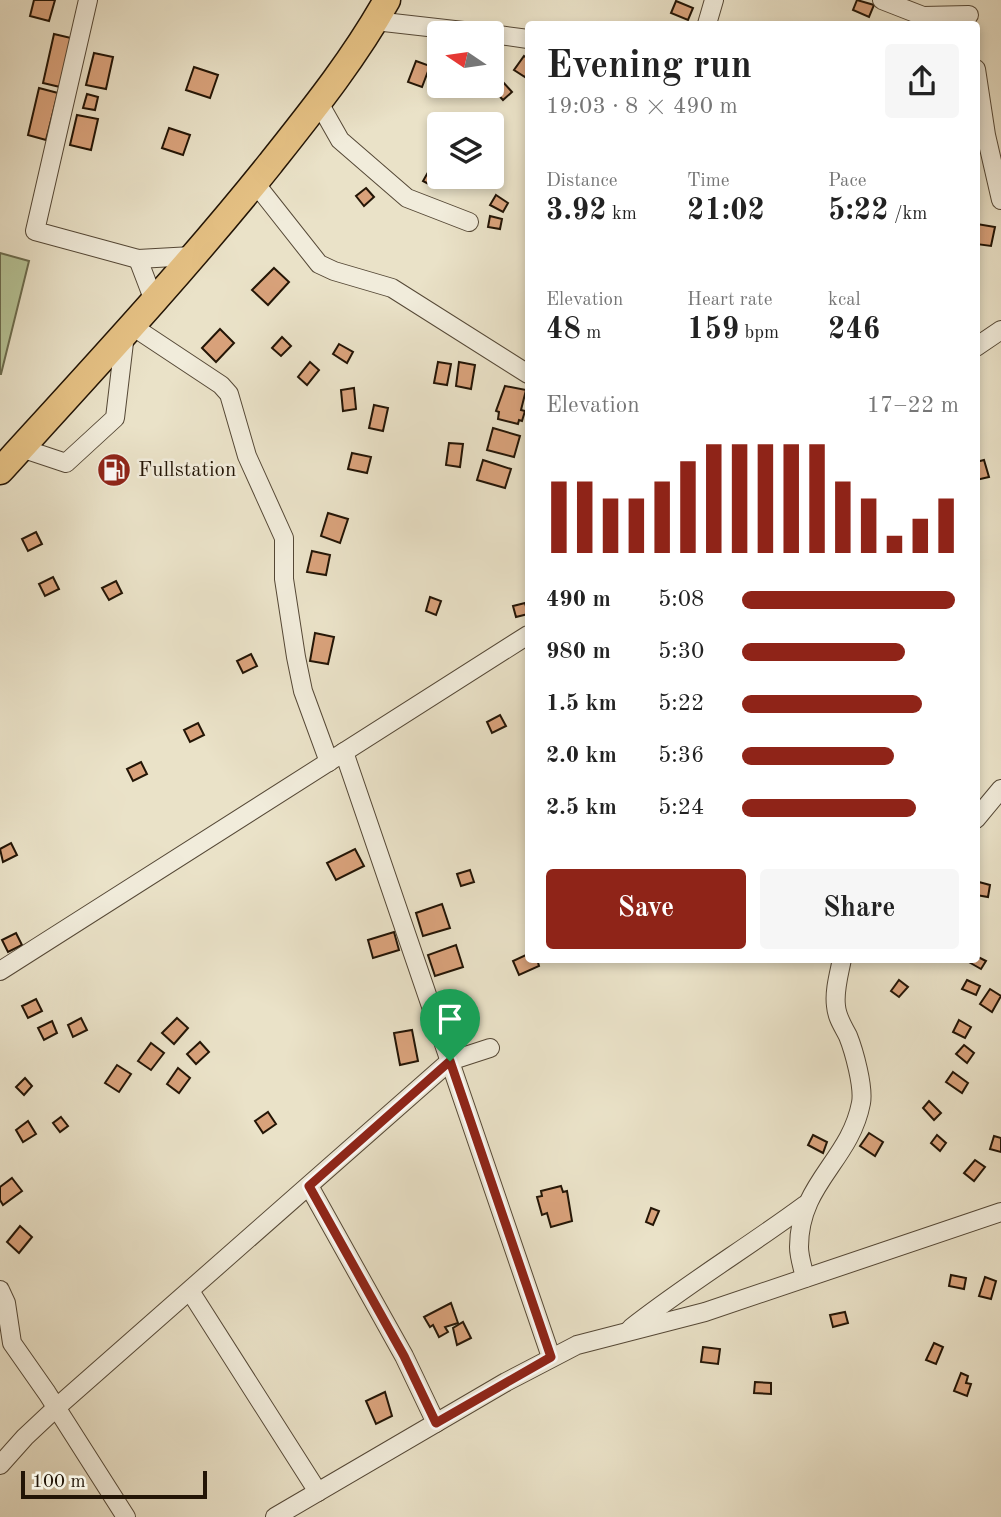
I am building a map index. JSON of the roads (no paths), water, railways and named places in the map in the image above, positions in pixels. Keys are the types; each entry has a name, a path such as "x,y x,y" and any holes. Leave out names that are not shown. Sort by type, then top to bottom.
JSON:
{"highway":[{"path":"0,471 129,330 255,183 318,103 381,11"}],"street":[{"path":"88,0 35,231 138,259 192,257"},
{"path":"708,21 715,0"},
{"path":"882,0 923,16 962,16"},
{"path":"381,11 427,21"},
{"path":"504,35 525,38"},
{"path":"980,91 1001,201"},
{"path":"318,103 340,140 400,191 428,208 469,222"},
{"path":"255,183 319,264 392,288 525,367"},
{"path":"138,259 154,300"},
{"path":"21,448 66,463 115,418 129,330 221,385 229,394 247,456 284,538 284,579 303,691 337,757 450,1061 551,1357"},
{"path":"980,344 1001,330"},
{"path":"0,971 525,637"},
{"path":"980,814 1001,789"},
{"path":"805,1278 799,1248 805,1205 822,1176 847,1144 857,1124 862,1098 861,1076 851,1042 838,1020 835,1007 841,963"},
{"path":"0,1465 57,1407 450,1061 490,1048"},
{"path":"309,1186 404,1356 436,1423"},
{"path":"624,1333 725,1258 756,1241 805,1205"},
{"path":"275,1517 551,1357 577,1345 705,1312 1001,1212"},
{"path":"0,1290 6,1303 12,1343 57,1407 127,1517"},
{"path":"190,1291 318,1492"}],"place":[{"name":"Fullstation","path":"114,470"}]}
